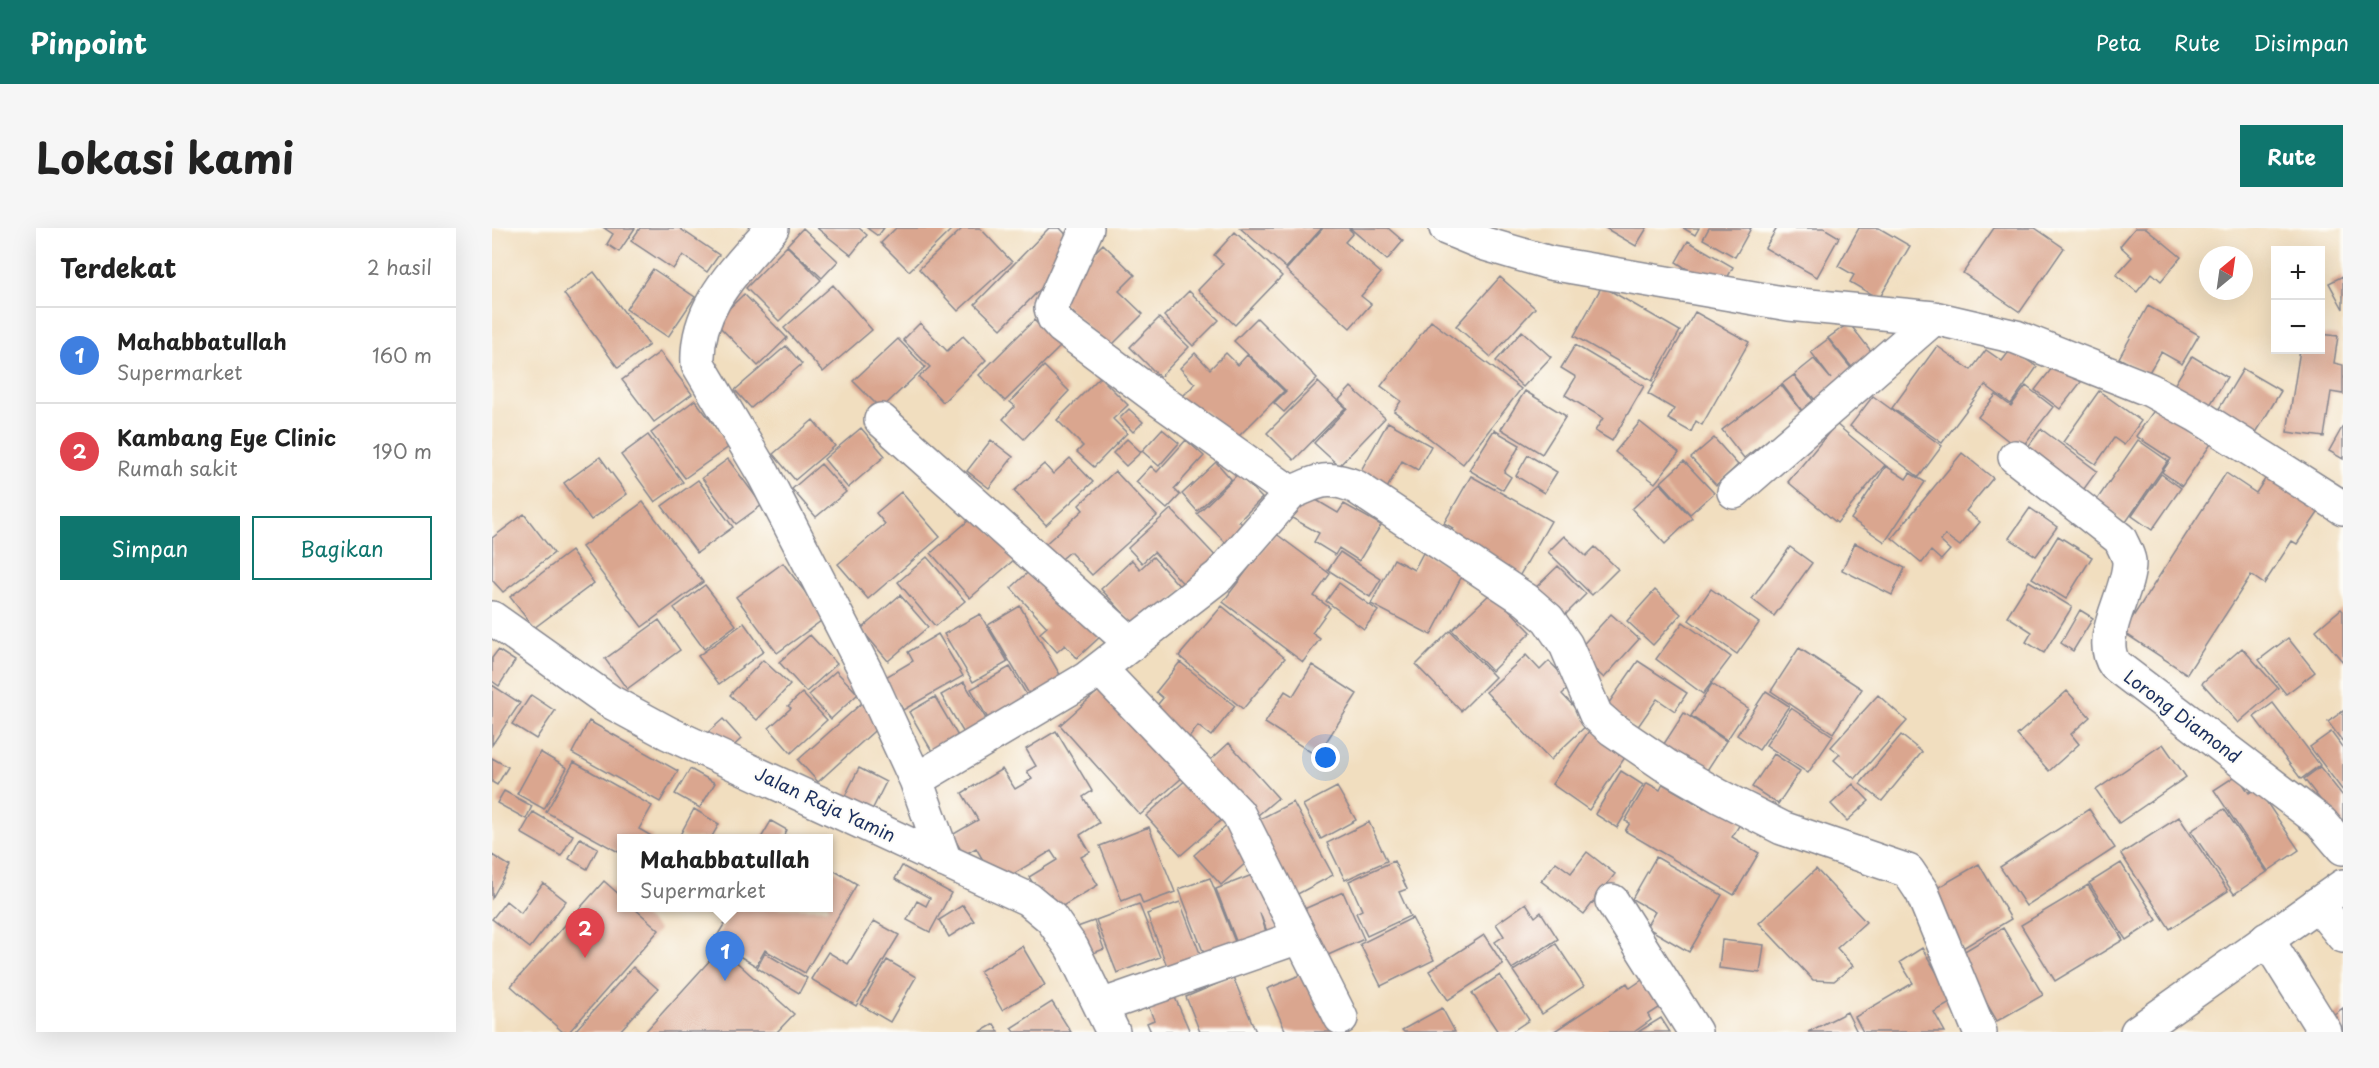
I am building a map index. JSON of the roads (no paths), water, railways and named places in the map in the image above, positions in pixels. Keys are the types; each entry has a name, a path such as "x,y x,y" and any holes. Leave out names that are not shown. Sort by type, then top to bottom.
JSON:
{"street":[{"path":"772,228 717,292 707,310 698,348 699,364 764,475 867,674 916,780 945,861"},
{"path":"1446,228 1485,244 1550,263 1789,304 1934,318 2016,337 2150,390 2198,416 2343,508"},
{"path":"1085,229 1051,309 1054,318 1062,327 1161,401 1291,493"},
{"path":"1734,492 1934,318"},
{"path":"881,420 1132,644"},
{"name":"Lorong Diamond","path":"2015,457 2120,539 2129,560 2126,582 2111,629 2108,653 2115,665 2321,822 2343,848"},
{"path":"916,780 1100,669 1219,576 1291,493 1318,480 1331,480 1356,487 1526,600 1548,619 1566,645 1596,715 1612,729 1665,765 1782,828 1908,871 1922,892 1980,1032"},
{"name":"Jalan Raja Yamin","path":"492,618 609,701 668,733 1028,899 1051,918 1072,948 1107,1019"},
{"path":"1100,669 1238,813 1341,1018"},
{"path":"2137,1032 2330,895 2343,936"},
{"path":"1612,901 1695,1032"},
{"path":"1107,1019 1299,937"},
{"path":"2267,939 2325,1032"}],"place":[{"name":"Kambang Eye Clinic","path":"585,958"},
{"name":"Mahabbatullah","path":"725,981"}]}
